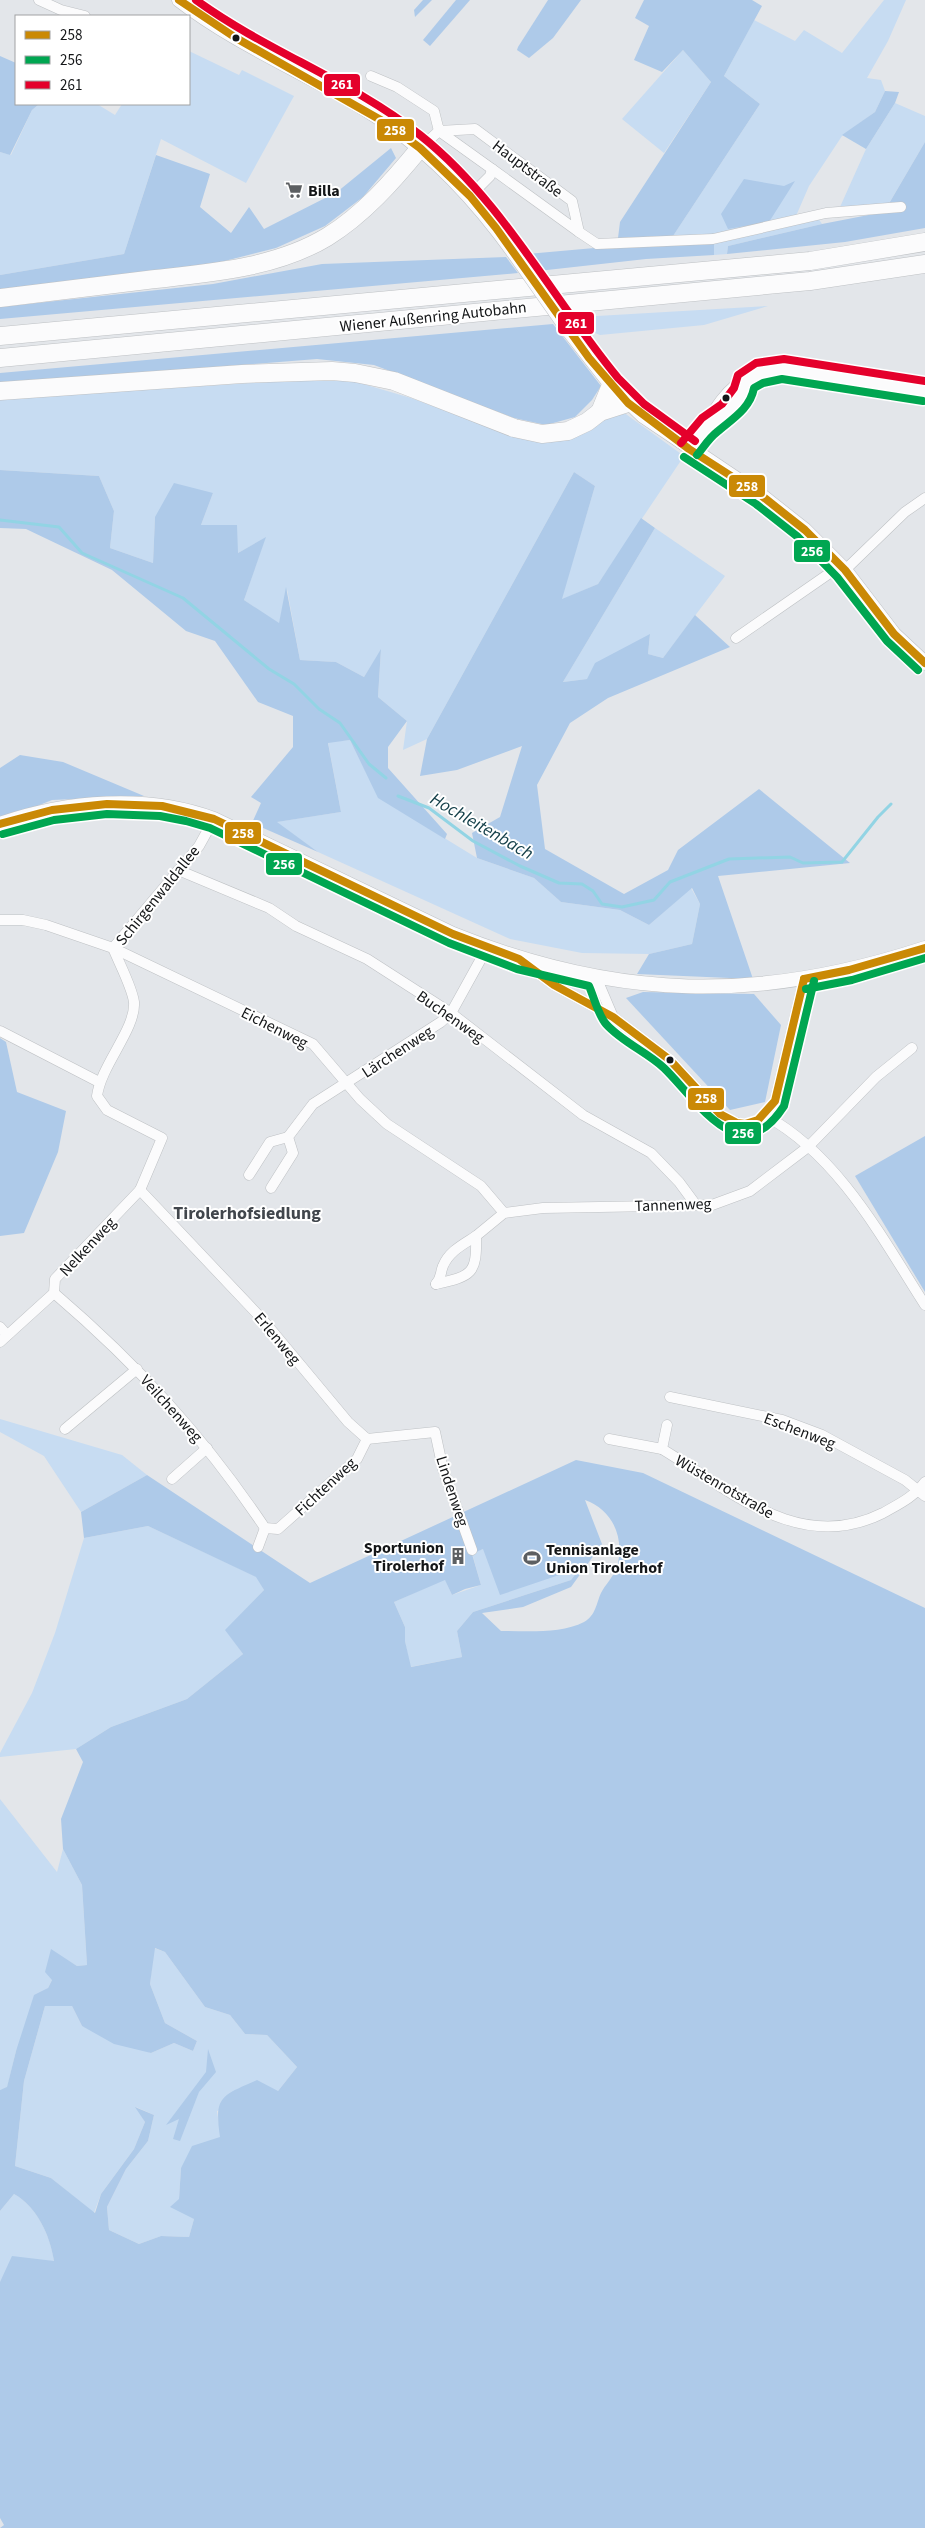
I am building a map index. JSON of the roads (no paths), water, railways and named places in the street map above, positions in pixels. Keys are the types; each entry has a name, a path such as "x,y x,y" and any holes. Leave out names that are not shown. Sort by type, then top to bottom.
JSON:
{"highway":[{"path":"0,298 208,273 281,257 306,248 349,221 399,174 420,148"},
{"name":"Wiener Außenring Autobahn","path":"0,336 801,262 925,242"},
{"name":"Wiener Außenring Autobahn","path":"0,358 810,281 925,264"},
{"path":"0,391 252,373 332,371 355,373 394,381 528,432 555,434 568,431 587,422 600,412 628,403"},
{"path":"600,412 611,385"}],"main road":[{"path":"179,0 191,14 386,123 420,148 470,196 568,330 611,385 628,403 689,449 783,511 805,530 842,568 882,620 925,663"},
{"path":"689,449 709,425 729,411 742,392 745,382 759,373 782,369 925,391"},
{"path":"0,824 56,808 139,804 183,810 214,819 453,934 487,948 519,959 596,977 646,984 703,987 804,979 849,970 925,948"}],"street":[{"path":"39,0 61,10 81,15"},
{"path":"371,76 397,87 434,111 439,131 420,148"},
{"name":"Hauptstraße","path":"439,131 475,129 572,201 579,232"},
{"name":"Hauptstraße","path":"439,131 579,232"},
{"path":"470,196 490,176 492,168"},
{"path":"579,232 597,244 713,239 826,213 901,207"},
{"path":"736,638 842,568 905,512 925,498"},
{"name":"Schirgenwaldallee","path":"99,1082 133,1016 134,1001 113,948 199,846 214,819"},
{"name":"Buchenweg","path":"178,870 269,908 296,926 367,959 450,1013 583,1115 651,1153 679,1182 696,1205"},
{"name":"Eichenweg","path":"0,920 23,920 46,925 113,948 313,1044 360,1098 387,1124 481,1186 504,1213"},
{"name":"Lärchenweg","path":"249,1175 270,1142 288,1137 313,1104 441,1022 450,1013 487,948"},
{"path":"519,959 554,985 613,1016 670,1060 720,1114 729,1121 750,1124 766,1116 775,1101 804,979"},
{"path":"596,977 613,1016"},
{"path":"0,1031 99,1082"},
{"name":"Tannenweg","path":"504,1213 544,1208 712,1205 750,1191 808,1147 876,1077 912,1048"},
{"name":"Nelkenweg","path":"4,1339 54,1293 55,1279 140,1190 162,1138 107,1110 97,1096 99,1082"},
{"path":"766,1116 808,1147 853,1196 925,1305"},
{"path":"271,1188 293,1153 288,1137"},
{"name":"Erlenweg","path":"140,1190 263,1320 348,1422 367,1439"},
{"path":"476,1236 476,1261 464,1278 436,1284 442,1278 443,1266 458,1246 476,1236 504,1213"},
{"name":"Veilchenweg","path":"54,1293 137,1369 229,1474 265,1528"},
{"path":"0,1327 4,1339"},
{"path":"65,1429 137,1369"},
{"name":"Eschenweg","path":"670,1397 782,1420 822,1435 923,1489"},
{"name":"Wüstenrotstraße","path":"662,1449 667,1425"},
{"name":"Lindenweg","path":"367,1439 435,1432 443,1469 472,1550"},
{"name":"Fichtenweg","path":"265,1528 278,1530 357,1459 367,1439"},
{"name":"Wüstenrotstraße","path":"609,1439 662,1449 760,1509 783,1520 813,1527 843,1525 870,1519 923,1489"},
{"path":"172,1479 207,1448"},
{"path":"258,1547 265,1528"}],"waterway":[{"name":"Hochleitenbach","path":"0,520 59,527 82,553 183,598 269,669 294,684 319,709 340,723 369,764 386,778"},
{"name":"Hochleitenbach","path":"398,796 429,808 473,841 520,866 559,883 582,884 593,891 602,904 622,907 654,900 670,882 729,859 790,857 803,863 842,862 878,817 891,804"}],"place":[{"name":"Billa","path":"294,190"},
{"name":"Sportunion Tirolerhof","path":"458,1556"},
{"name":"Tennisanlage Union Tirolerhof","path":"532,1558"}],"district":[{"name":"Tirolerhofsiedlung","path":"247,1213"}]}
